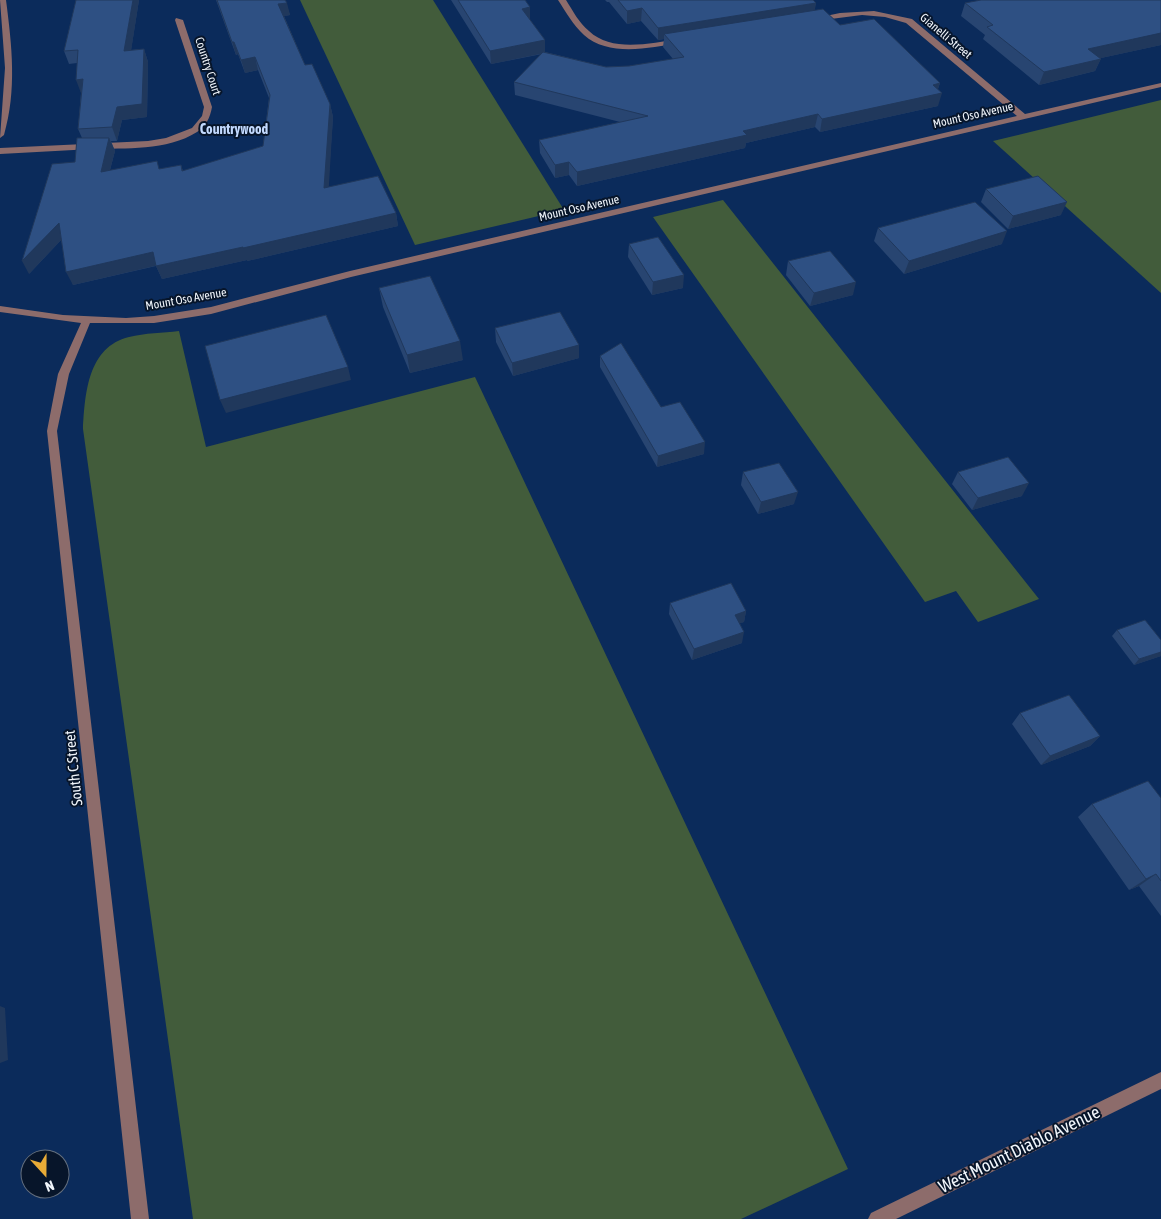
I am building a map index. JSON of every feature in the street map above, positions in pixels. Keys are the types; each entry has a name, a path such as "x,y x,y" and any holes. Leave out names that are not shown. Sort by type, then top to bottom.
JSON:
{"street":[{"path":"0,135 9,94 9,61 2,0"},
{"path":"562,0 589,36 604,43 627,47 690,39"},
{"name":"Gianelli Street","path":"807,20 870,12 892,15 910,21 1022,116"},
{"name":"Country Court","path":"0,151 148,144 187,134 199,126 206,118 208,107 179,20"},
{"name":"Mount Oso Avenue","path":"0,309 38,316 127,321 165,317 223,306 350,274 1161,85"},
{"name":"South C Street","path":"87,320 71,350 62,377 55,405 52,431 140,1219"},
{"name":"West Mount Diablo Avenue","path":"877,1219 1161,1080"}],"green space":[{"path":"300,0 433,0 564,210 415,245"},
{"path":"1161,100 1161,293 993,141"},
{"path":"723,200 1039,599 978,622 956,591 925,602 653,217"},
{"path":"179,331 206,447 475,377 848,1169 741,1219 193,1219 83,429 85,401 91,373 105,351 115,342 129,337"}],"building":[{"path":"76,0 133,0 124,51 144,49 142,104 117,107 112,127 78,129 83,79 76,80 78,50 64,51"},
{"path":"217,0 285,0 287,3 278,4 305,65 312,64 330,104 324,188 378,176 396,213 156,266 153,252 66,272 59,223 22,261 52,164 75,162 77,138 109,138 101,172 157,161 159,169 181,165 182,171 263,146 270,95 255,57 241,60 234,42 232,42"},
{"path":"458,0 525,0 530,7 522,9 545,40 490,51"},
{"path":"618,0 813,0 816,3 658,28 642,8 627,11"},
{"path":"981,0 1161,0 1161,33 1088,49 1101,59 1044,72 987,27 993,25 965,3"},
{"path":"823,9 840,25 874,19 940,83 933,85 942,93 822,119 818,114 743,131 747,135 577,172 569,162 555,165 539,140 648,116 514,82 543,52 606,67 629,66 684,57 664,34"},
{"path":"1038,176 1067,202 1013,216 986,189"},
{"path":"975,202 1007,231 909,261 878,228"},
{"path":"658,237 684,275 653,282 629,244"},
{"path":"830,251 856,282 814,293 788,261"},
{"path":"430,276 460,341 407,355 379,288"},
{"path":"560,312 579,345 512,363 495,328"},
{"path":"326,315 348,367 220,400 205,346"},
{"path":"621,343 661,407 680,402 705,442 658,456 600,356"},
{"path":"1008,457 1029,483 978,498 958,472"},
{"path":"779,463 798,492 761,502 743,472"},
{"path":"731,583 746,611 735,615 744,632 694,649 670,603"},
{"path":"1145,620 1161,640 1161,652 1139,659 1117,630"},
{"path":"1069,695 1100,736 1050,756 1020,713"},
{"path":"1148,781 1161,798 1161,881 1156,874 1146,879 1092,804"}],"district":[{"name":"Countrywood","path":"234,129"}]}
